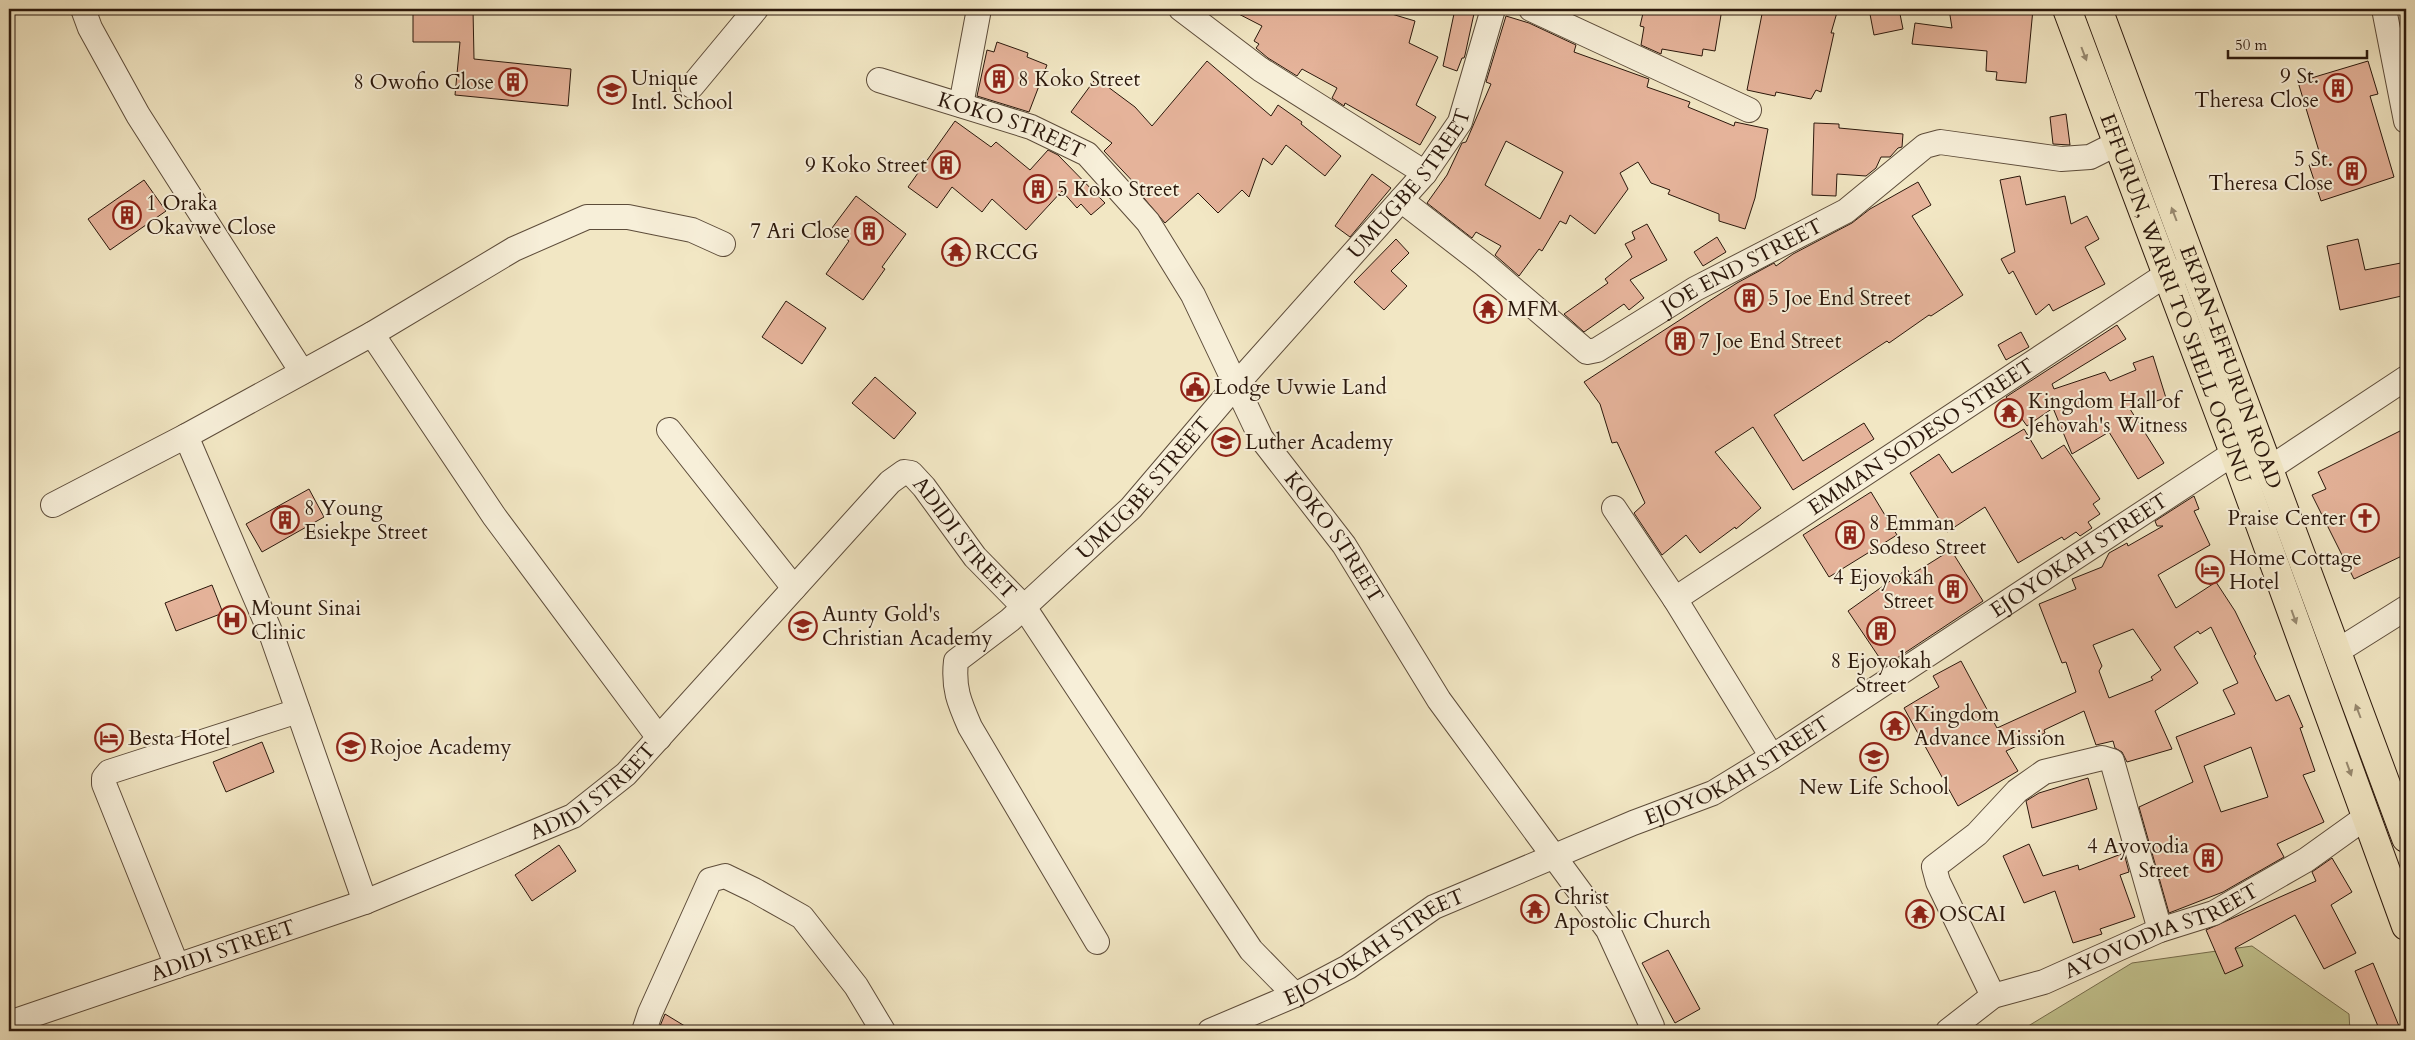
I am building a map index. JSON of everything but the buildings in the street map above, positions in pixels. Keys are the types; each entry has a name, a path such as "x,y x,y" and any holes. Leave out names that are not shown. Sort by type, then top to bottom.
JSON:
{"main road":[{"name":"EFFURUN, WARRI TO SHELL OGUNU","path":"2067,9 2234,453 2406,926"},
{"name":"EKPAN-EFFURUN ROAD","path":"2098,9 2406,838"}],"street":[{"path":"84,9 90,28 138,115 302,372"},
{"path":"692,86 756,9"},
{"path":"961,105 979,9"},
{"path":"1181,9 1260,69 1425,173"},
{"name":"UMUGBE STREET","path":"1097,942 970,727 959,703 954,681 956,661 1024,607 1130,508 1235,386 1425,173 1460,122 1493,9"},
{"path":"1531,9 1749,110"},
{"path":"2384,9 2406,121"},
{"name":"KOKO STREET","path":"880,80 1031,127 1087,154 1148,222 1192,295 1260,438 1344,545 1439,700 1608,930 1652,1026 1652,1031"},
{"name":"JOE END STREET","path":"1401,200 1485,266 1587,352 1597,350 1694,289 1846,211 1925,146 1940,142 2061,158 2090,157 2118,143"},
{"path":"53,506 186,436 372,334 514,249 587,217 628,216 692,230 723,244"},
{"path":"2167,274 2195,268"},
{"name":"EMMAN SODESO STREET","path":"1675,599 2167,274"},
{"path":"372,334 494,516 659,738"},
{"path":"2270,468 2406,378"},
{"path":"669,430 794,588"},
{"path":"186,436 272,636 365,902"},
{"name":"EJOYOKAH STREET","path":"1210,1031 1295,996 1348,967 1434,907 1633,823 1713,793 1772,758 2234,453"},
{"name":"ADIDI STREET","path":"9,1023 365,902 573,816 626,774 890,482 904,472 911,473 924,487 975,557 1024,607"},
{"path":"1614,508 1675,599 1772,758"},
{"path":"1024,607 1251,950 1295,996"},
{"path":"2336,652 2406,608"},
{"path":"178,966 104,784 104,778 109,772 298,711"},
{"path":"1992,996 1938,882 1934,867 1977,834 2017,791 2044,772 2102,758 2112,761 2160,930"},
{"name":"AYOVODIA STREET","path":"1948,1031 1992,996 2044,982 2160,930 2214,913 2306,860 2366,817"},
{"path":"644,1031 650,1013 710,880 725,876 802,917 856,986 883,1031"}],"green space":[{"path":"2252,946 2349,1014 2350,1031 2020,1031 2132,963"}],"place":[{"name":"8 Koko Street","path":"999,79"},
{"name":"8 Owofio Close","path":"513,82"},
{"name":"9 St. Theresa Close","path":"2338,88"},
{"name":"Unique Intl. School","path":"612,90"},
{"name":"9 Koko Street","path":"946,165"},
{"name":"5 St. Theresa Close","path":"2352,171"},
{"name":"5 Koko Street","path":"1038,189"},
{"name":"1 Oraka Okavwe Close","path":"127,215"},
{"name":"7 Ari Close","path":"869,231"},
{"name":"RCCG","path":"956,252"},
{"name":"5 Joe End Street","path":"1749,298"},
{"name":"MFM","path":"1488,309"},
{"name":"7 Joe End Street","path":"1680,341"},
{"name":"Lodge Uvwie Land","path":"1195,387"},
{"name":"Kingdom Hall of Jehovah's Witness","path":"2009,413"},
{"name":"Luther Academy","path":"1226,442"},
{"name":"Praise Center","path":"2365,518"},
{"name":"8 Young Esiekpe Street","path":"285,520"},
{"name":"8 Emman Sodeso Street","path":"1850,535"},
{"name":"Home Cottage Hotel","path":"2210,570"},
{"name":"4 Ejoyokah Street","path":"1953,589"},
{"name":"Mount Sinai Clinic","path":"232,620"},
{"name":"Aunty Gold's Christian Academy","path":"803,626"},
{"name":"8 Ejoyokah Street","path":"1881,631"},
{"name":"Kingdom Advance Mission","path":"1895,726"},
{"name":"Besta Hotel","path":"109,738"},
{"name":"Rojoe Academy","path":"351,747"},
{"name":"New Life School","path":"1874,757"},
{"name":"4 Ayovodia Street","path":"2208,858"},
{"name":"Christ Apostolic Church","path":"1535,909"},
{"name":"OSCAI","path":"1920,914"}]}
